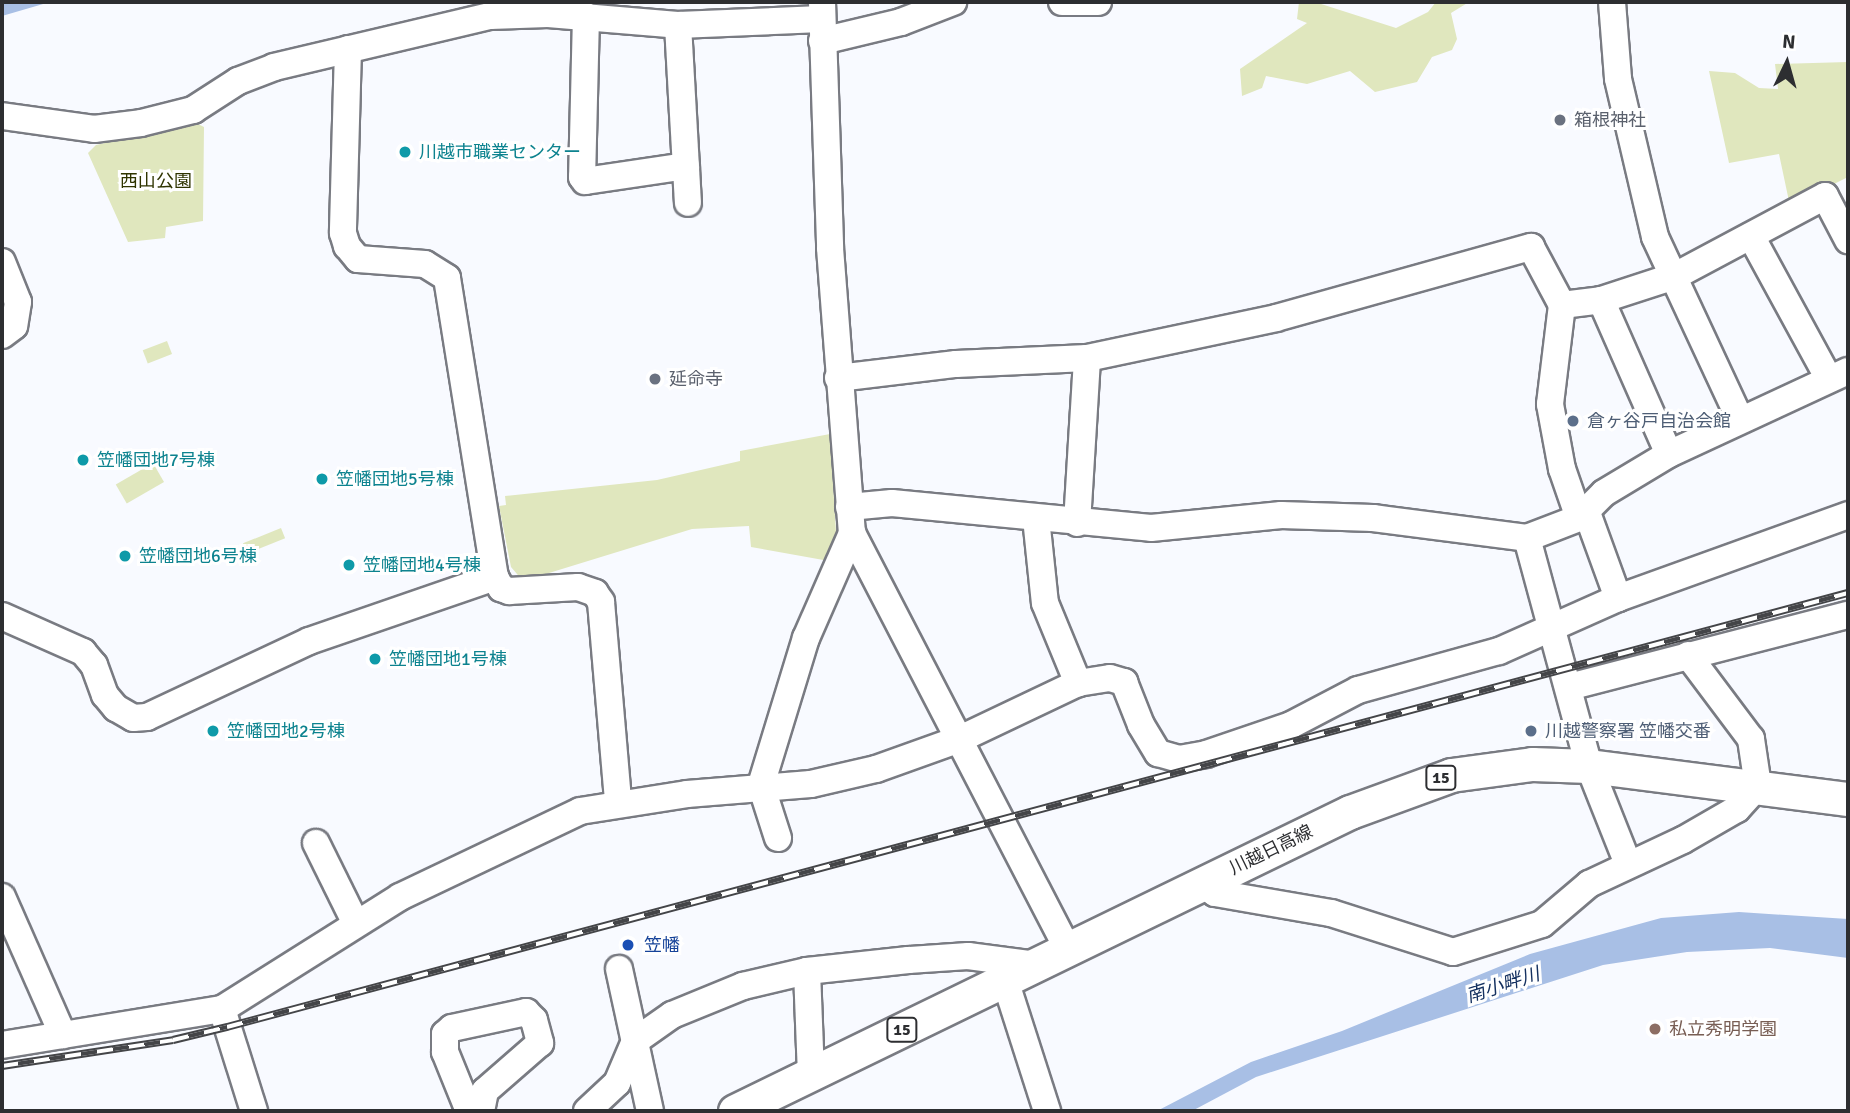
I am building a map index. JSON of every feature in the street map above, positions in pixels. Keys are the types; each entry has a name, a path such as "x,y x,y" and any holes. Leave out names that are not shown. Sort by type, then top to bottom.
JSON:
{"main road":[{"name":"川越日高線","path":"737,1111 1350,812 1451,775 1506,766 1589,766 1848,799"}],"street":[{"path":"2,116 79,128 123,127 193,110 238,81 299,61 490,16 586,16 678,25 822,20 901,22 953,2"},
{"path":"1062,2 1098,2"},
{"path":"1612,2 1618,79 1655,237 1664,262 1675,276 1740,419"},
{"path":"586,16 582,177 585,181 686,166"},
{"path":"822,20 838,378 851,520 1069,949"},
{"path":"678,25 688,203"},
{"path":"348,49 343,233 351,253 358,258 425,264 447,278 495,577 501,588 509,591 578,587 595,593 601,602 618,802"},
{"path":"1562,305 1601,300 1675,276 1825,196 1848,240"},
{"path":"778,838 761,785 806,638 851,520 892,503 1077,523 1151,528 1281,515 1373,518 1527,538 1583,514 1669,454 1838,375 1751,236"},
{"path":"838,378 956,363 1087,358 1276,318 1531,247 1562,305 1550,404 1562,469 1618,598"},
{"path":"2,262 18,312 14,326 2,335"},
{"path":"1601,300 1669,454"},
{"path":"1077,523 1087,358"},
{"path":"2,1045 222,1009 400,897 580,811 618,802 761,785 811,784 850,775 960,739 1077,683 1110,678 1124,682 1140,725 1158,753 1179,759 1291,726 1358,690 1499,651 1618,598 1848,515"},
{"path":"1036,518 1045,603 1077,683"},
{"path":"1527,538 1589,766 1628,864"},
{"path":"2,616 83,652 94,665 116,708 134,718 147,717 309,641 495,577"},
{"path":"1569,687 1848,615"},
{"path":"1203,884 1215,893 1331,913 1453,952 1542,924 1589,884 1683,841 1737,809 1758,786 1751,739 1688,655"},
{"path":"316,844 356,924"},
{"path":"2,895 63,1035"},
{"path":"587,1111 617,1083 635,1041 672,1015 714,998 807,971 968,956 1036,965"},
{"path":"619,969 650,1111"},
{"path":"807,971 811,1073"},
{"path":"1005,980 1047,1111"},
{"path":"222,1009 254,1111"},
{"path":"470,1111 445,1052 445,1034 452,1028 526,1012 534,1020 540,1043 485,1091 481,1111"}],"green space":[{"path":"1299,2 1318,3 1396,28 1428,12 1436,2 1469,2 1451,13 1457,39 1452,50 1432,57 1417,82 1375,92 1350,71 1307,84 1266,76 1262,88 1242,96 1240,69 1307,23 1297,19"},
{"path":"1848,62 1848,177 1790,206 1779,154 1729,163 1709,71 1735,73 1759,88 1778,89 1775,64"},
{"name":"西山公園","path":"196,123 204,127 203,221 166,227 165,238 128,242 88,153 96,145"},
{"path":"167,341 172,354 148,363 143,350"},
{"path":"830,434 837,548 829,561 751,547 749,526 692,529 523,581 511,567 499,506 506,505 505,496 657,480 740,461 740,451"},
{"path":"153,463 164,482 127,504 116,484"},
{"path":"281,528 285,538 247,554 243,543"}],"water":[{"path":"2,2 50,2 2,16"},
{"name":"南小畔川","path":"1739,912 1848,919 1848,958 1770,948 1687,952 1603,965 1256,1077 1192,1111 1157,1111 1251,1062 1342,1031 1530,954 1661,918"}],"railway":[{"path":"2,1066 173,1040 227,1027 1848,593"}],"place":[{"name":"箱根神社","path":"1560,120"},
{"name":"川越市職業センター","path":"405,152"},
{"name":"延命寺","path":"655,379"},
{"name":"倉ヶ谷戸自治会館","path":"1573,421"},
{"name":"笠幡団地7号棟","path":"83,460"},
{"name":"笠幡団地5号棟","path":"322,479"},
{"name":"笠幡団地6号棟","path":"125,556"},
{"name":"笠幡団地4号棟","path":"349,565"},
{"name":"笠幡団地1号棟","path":"375,659"},
{"name":"笠幡団地2号棟","path":"213,731"},
{"name":"川越警察署 笠幡交番","path":"1531,731"},
{"name":"笠幡","path":"628,945"},
{"name":"私立秀明学園","path":"1655,1029"}]}
